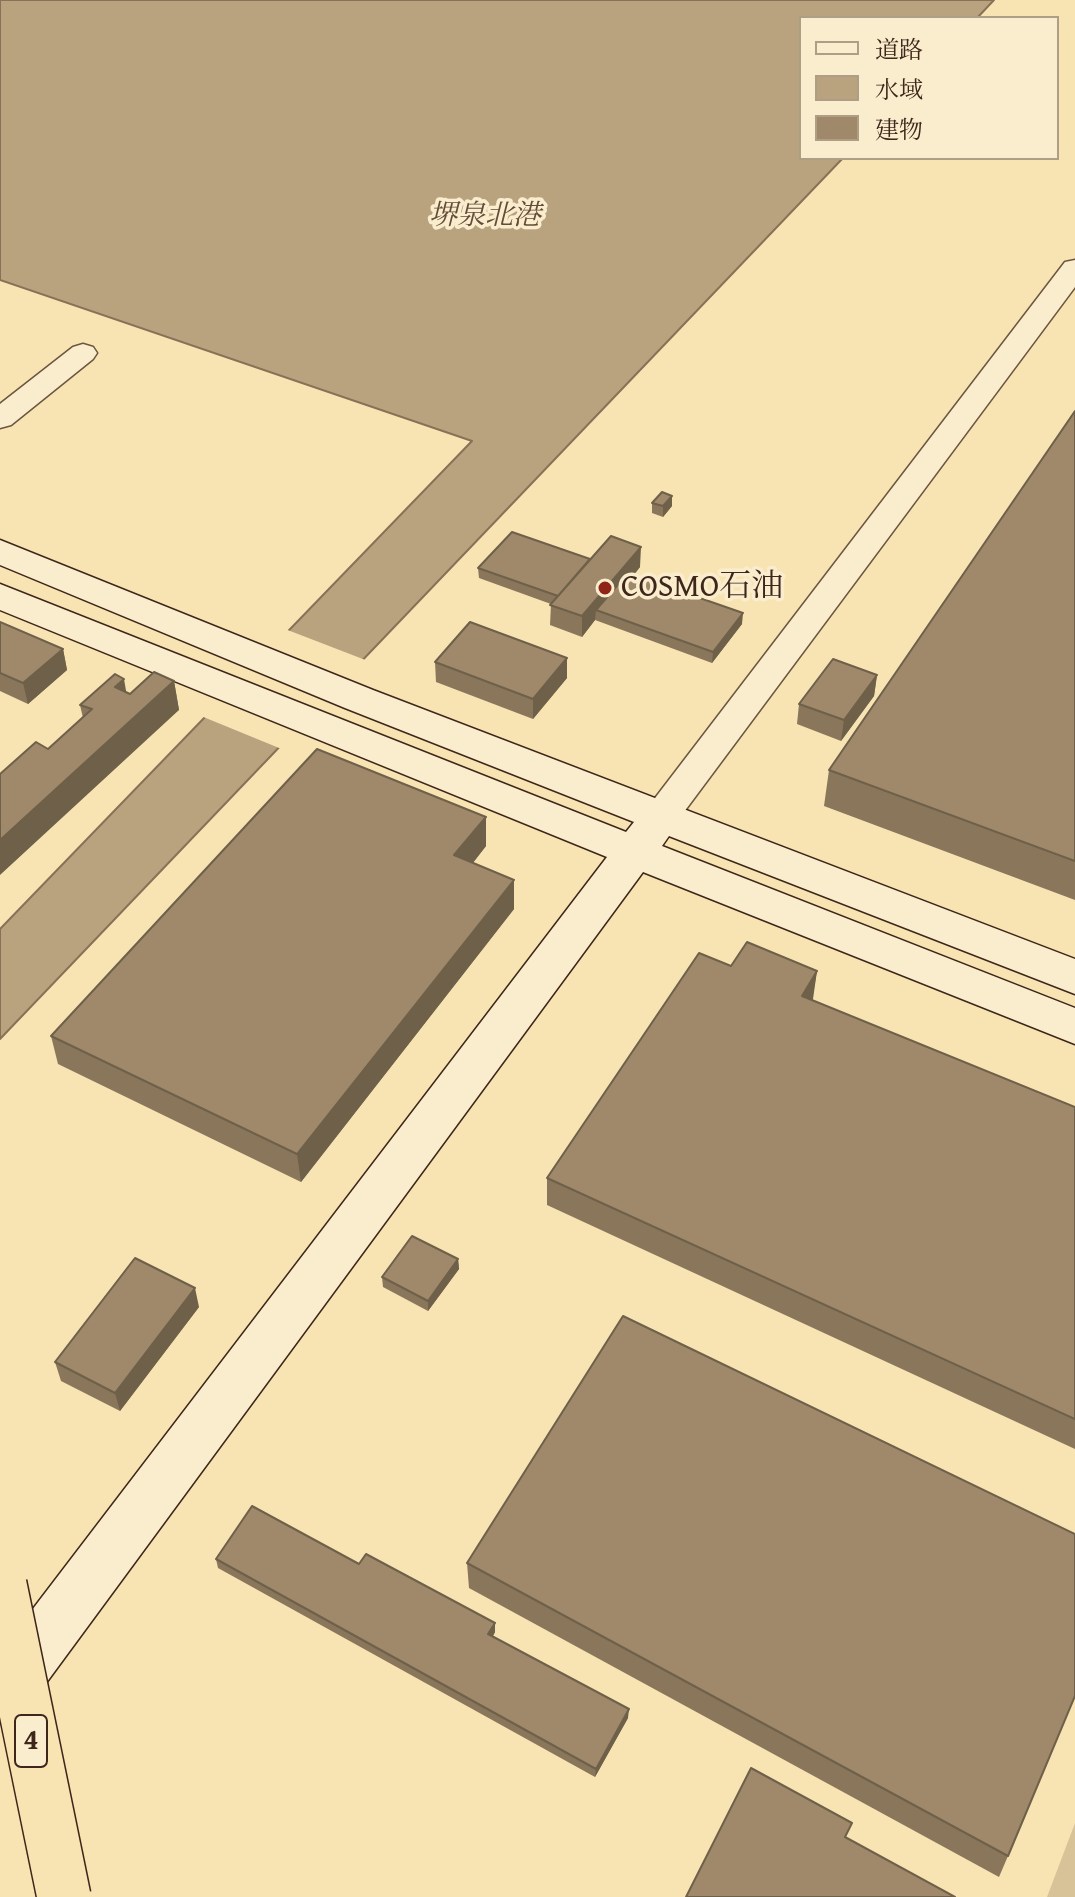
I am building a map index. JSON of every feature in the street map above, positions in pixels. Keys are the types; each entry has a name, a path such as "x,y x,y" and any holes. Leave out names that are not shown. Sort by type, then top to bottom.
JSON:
{"highway":[{"name":"4","path":"0,1585 64,1897"}],"street":[{"path":"0,1699 1075,268"},
{"path":"0,419 83,353"},
{"path":"0,551 359,699 1075,1027"},
{"path":"0,596 330,731 649,832 1075,977"}],"shaded area":[{"path":"1075,1823 1075,1897 1047,1897"}],"water":[{"name":"堺泉北港","path":"0,0 994,0 979,16 799,16 799,160 841,160 0,1039 0,929 472,441 0,280"}],"pier":[{"path":"285,629 368,661 284,750 201,716"}],"building":[{"path":"1075,411 1075,861 829,770"},
{"path":"662,492 672,496 663,506 652,503"},
{"path":"512,532 590,559 558,596 478,568"},
{"path":"611,536 641,547 582,616 550,605"},
{"path":"628,573 743,613 713,652 596,610"},
{"path":"0,622 63,649 23,683 0,673"},
{"path":"470,622 567,658 533,699 435,662"},
{"path":"833,659 877,675 844,720 799,704"},
{"path":"154,672 174,681 0,840 0,774 36,742 48,749 92,709 80,705 115,674 124,679 115,687 130,694"},
{"path":"317,749 486,817 454,855 514,880 297,1154 51,1036"},
{"path":"747,942 817,971 802,996 1075,1107 1075,1419 547,1178 699,953 731,966"},
{"path":"412,1236 458,1259 428,1301 382,1277"},
{"path":"135,1258 195,1288 115,1393 55,1362"},
{"path":"623,1316 1075,1534 1075,1696 1008,1856 467,1563"},
{"path":"252,1506 359,1564 366,1554 495,1623 488,1634 629,1709 596,1769 216,1559"},
{"path":"751,1768 852,1823 845,1837 955,1897 686,1897"}],"place":[{"name":"COSMO石油","path":"605,588"}]}
